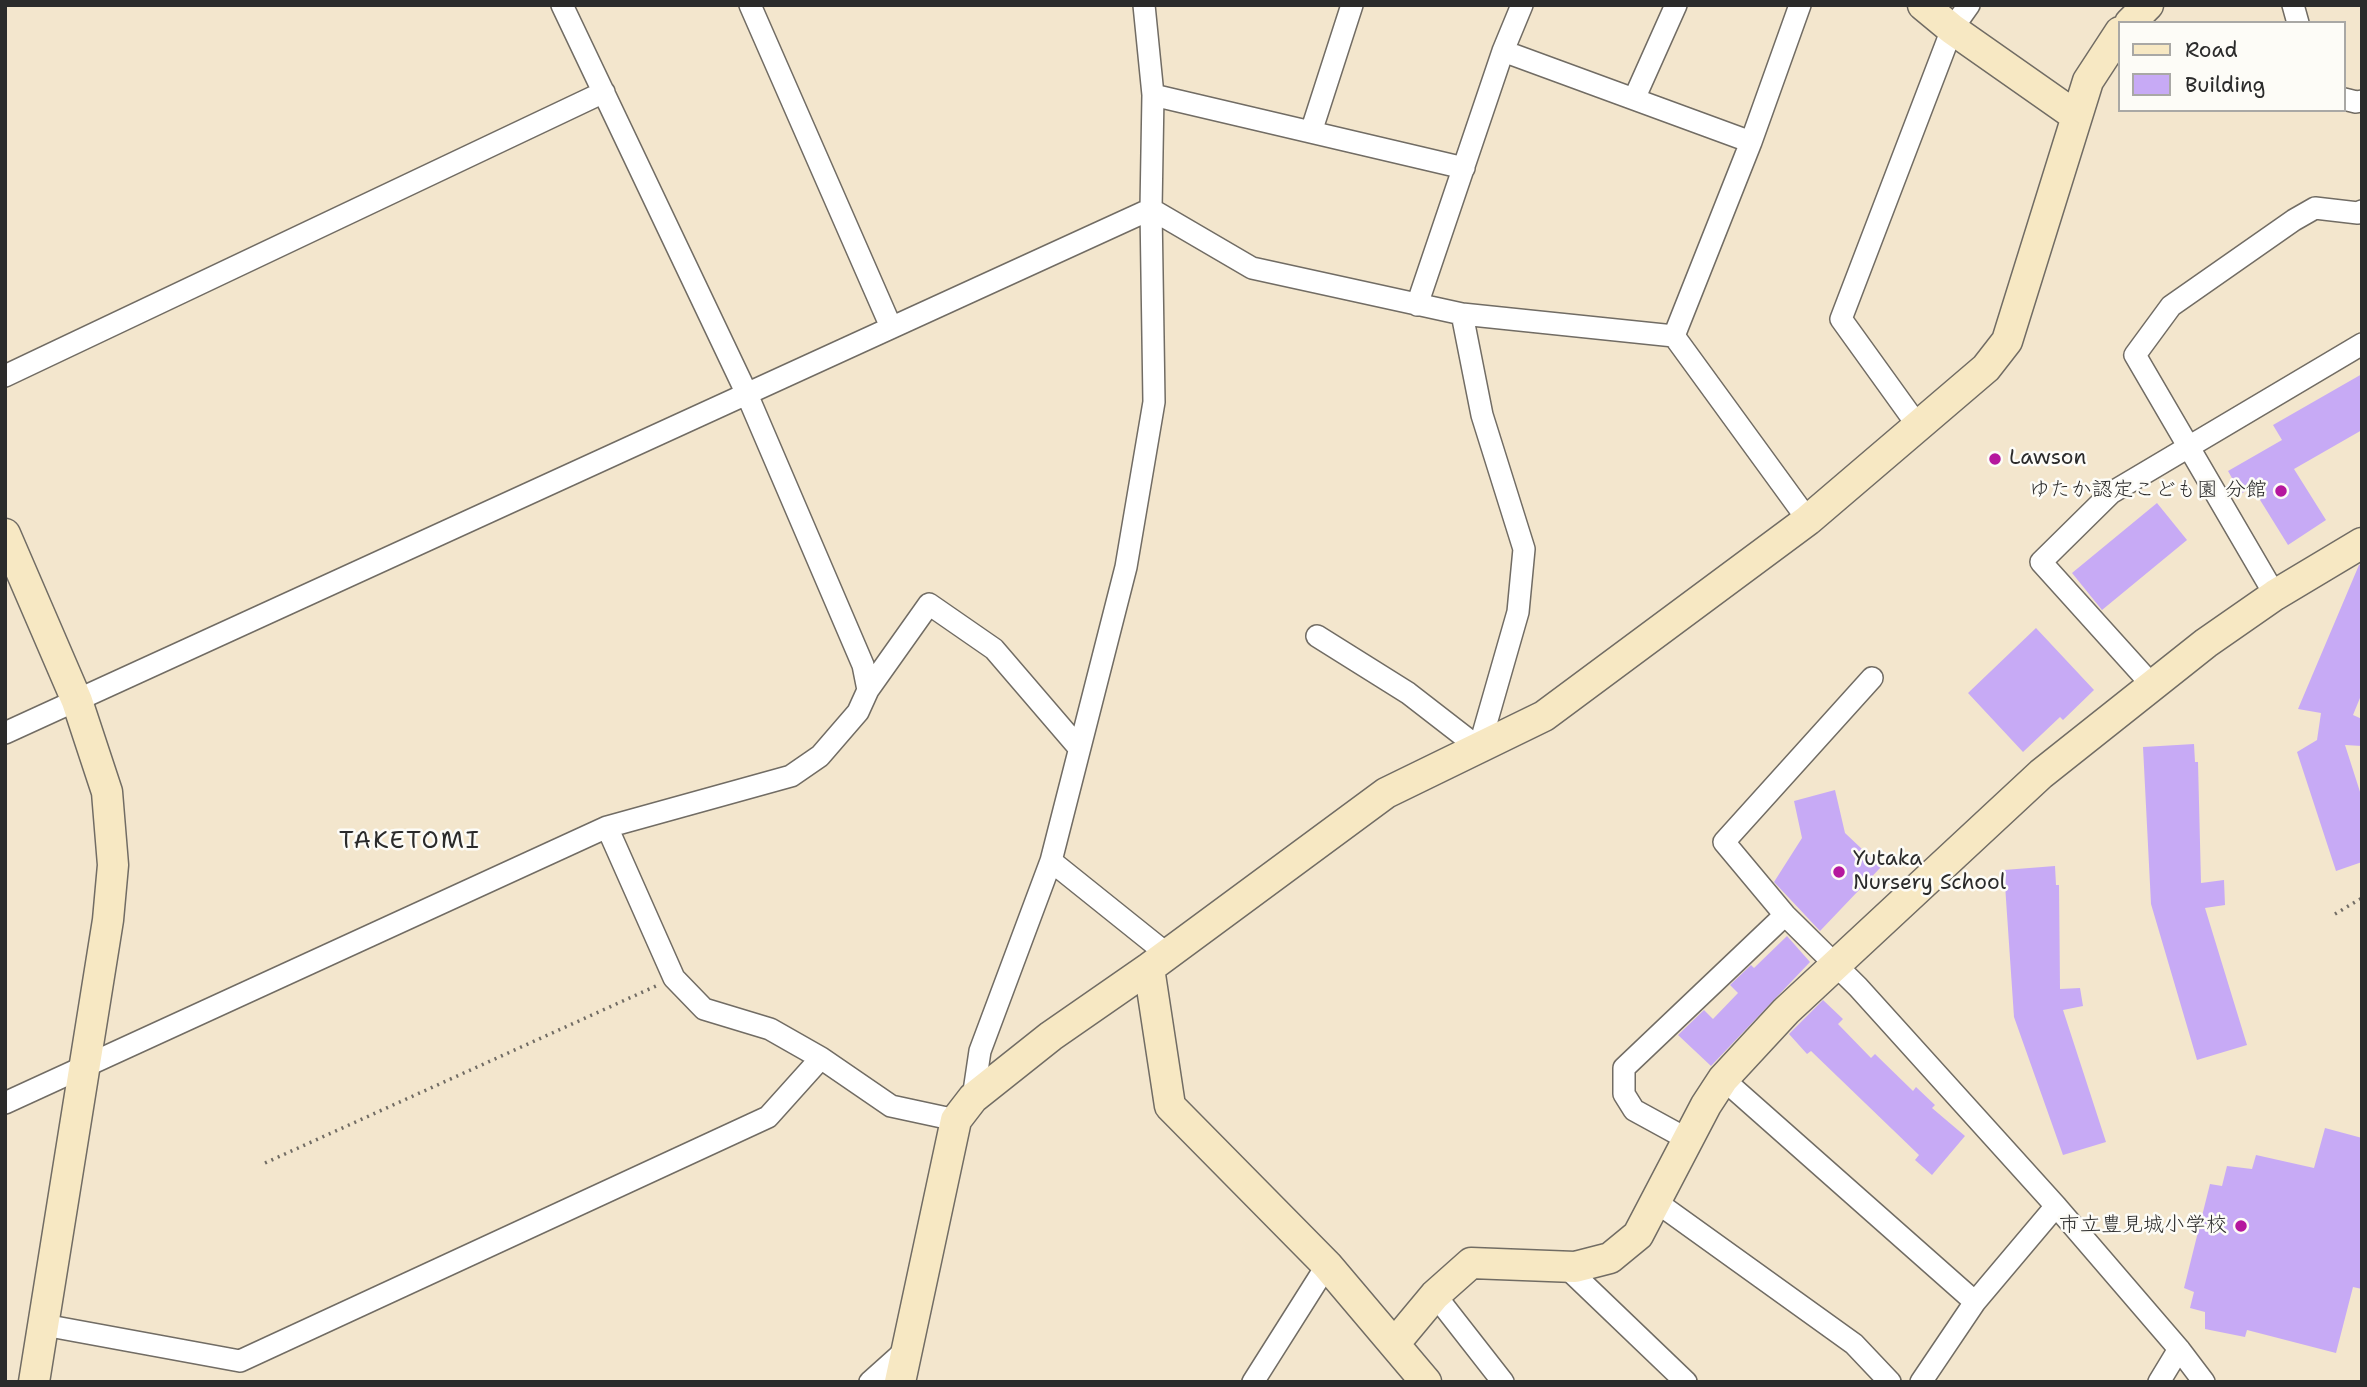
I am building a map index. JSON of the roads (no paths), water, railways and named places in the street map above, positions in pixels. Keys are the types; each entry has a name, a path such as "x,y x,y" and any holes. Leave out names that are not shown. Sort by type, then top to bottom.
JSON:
{"street":[{"path":"562,5 747,392 863,665 868,690"},
{"path":"750,5 891,327"},
{"path":"900,1382 979,1051 1051,860 1126,567 1154,402 1151,209 1153,95 1144,5"},
{"path":"1311,132 1352,5"},
{"path":"1417,305 1503,51 1522,5"},
{"path":"1634,99 1676,5"},
{"path":"1674,336 1751,142 1800,5"},
{"path":"1923,5 1960,17 2076,116"},
{"path":"2132,21 2148,5"},
{"path":"1918,426 1841,319 1960,17"},
{"path":"607,827 674,978 704,1009 770,1028 821,1058 891,1106 965,1109 1051,1036 1158,961 1386,793 1544,716 1808,520 1986,368 2007,341 2088,81 2118,36"},
{"path":"1503,51 1751,142"},
{"path":"5,376 604,92"},
{"path":"1153,95 1464,168"},
{"path":"2275,594 2135,355 2171,306 2315,208 2358,214 2362,211"},
{"path":"5,733 1151,209"},
{"path":"1151,209 1252,268 1462,314 1674,336 1808,520"},
{"path":"1462,314 1482,415 1524,550 1518,612 1479,748"},
{"path":"2152,685 2041,562 2111,493 2362,344"},
{"path":"5,534 77,701 107,792 113,865 108,920 34,1382"},
{"path":"1395,1343 1435,1296 1471,1264 1575,1267 1610,1258 1638,1235 1687,1139 1723,1079 1786,1011 2042,774 2206,643 2275,594 2362,543"},
{"path":"5,1103 607,827 791,776 820,756 858,712 868,690 929,604 994,649 1079,748"},
{"path":"1317,636 1408,693 1479,748"},
{"path":"1872,678 1724,842 1784,915 1858,987 2056,1206 2179,1349 2204,1382"},
{"path":"1051,860 1158,961 1170,1106 1327,1265 1426,1382"},
{"path":"1687,1139 1634,1110 1624,1094 1624,1068 1784,915"},
{"path":"44,1325 240,1361 768,1117 821,1058"},
{"path":"1723,1079 1975,1302"},
{"path":"1655,1201 1854,1343 1890,1382"},
{"path":"1921,1382 1975,1302 2056,1206"},
{"path":"1254,1382 1327,1265"},
{"path":"1566,1267 1686,1382"},
{"path":"1435,1296 1503,1382"},
{"path":"870,1382 908,1348"},
{"path":"2159,1382 2179,1349"}],"place":[{"name":"Lawson","path":"1995,459"},
{"name":"ゆたか認定こども園 分館","path":"2281,491"},
{"name":"Yutaka Nursery School","path":"1839,872"},
{"name":"市立豊見城小学校","path":"2241,1226"}],"district":[{"name":"TAKETOMI","path":"410,842"}]}
